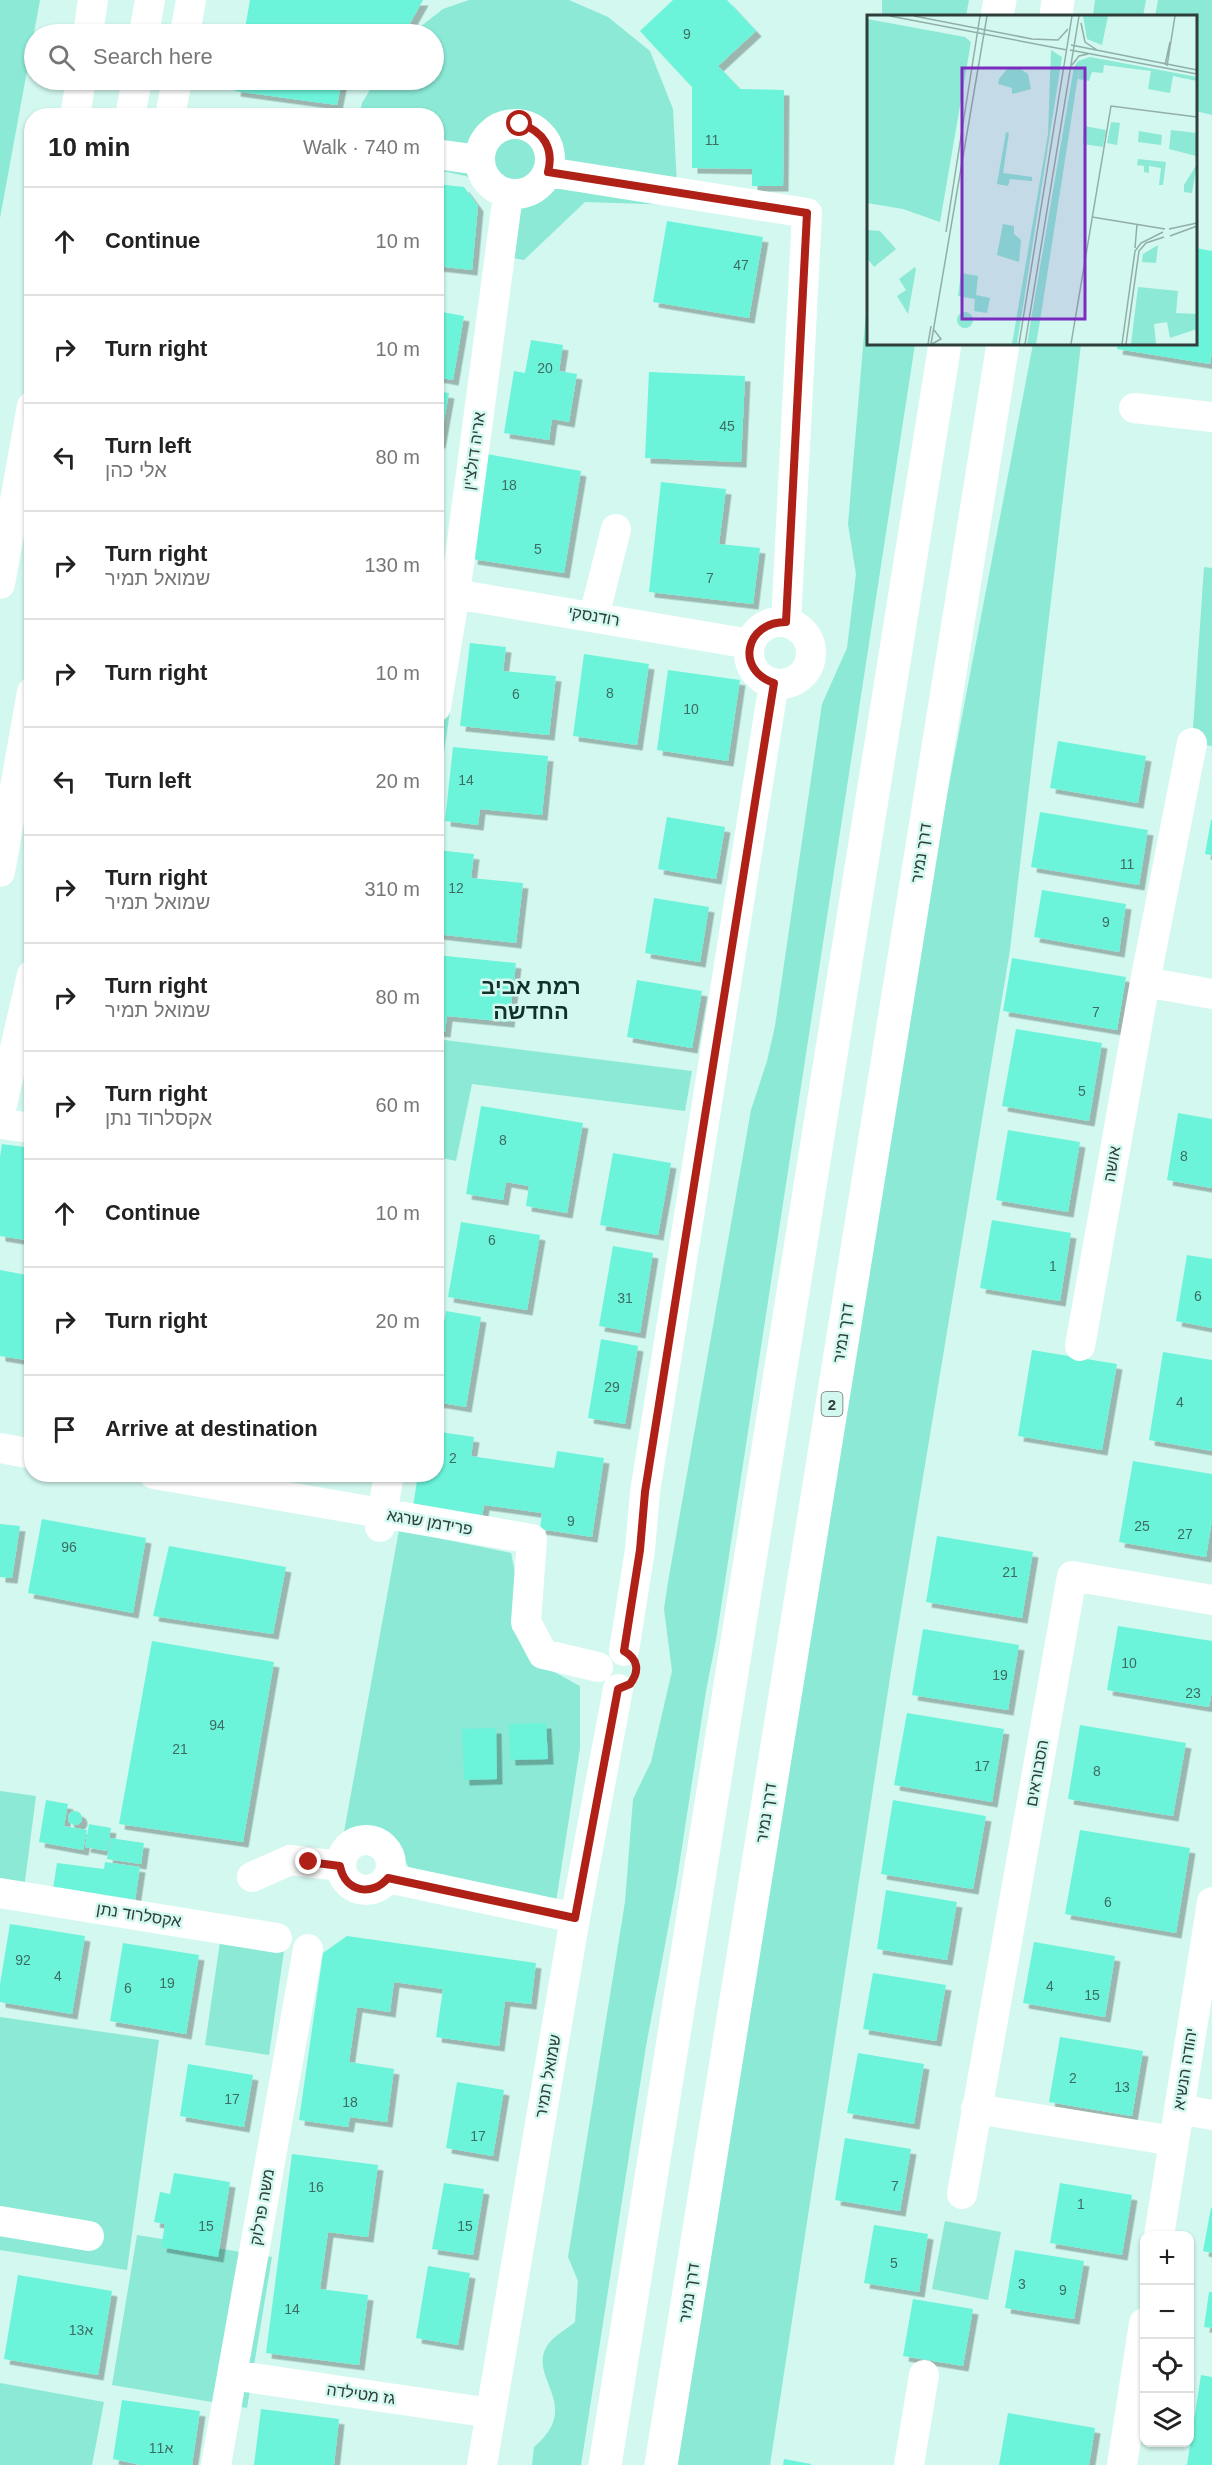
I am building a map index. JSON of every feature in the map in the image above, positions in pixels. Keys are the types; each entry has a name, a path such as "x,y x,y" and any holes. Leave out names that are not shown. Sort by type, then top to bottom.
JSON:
{"highway":[{"path":"997,15 1000,0"},
{"path":"605,2465 945,345"},
{"name":"דרך נמיר","path":"661,2465 1003,345"}],"street":[{"path":"89,24 93,0"},
{"path":"146,24 150,0"},
{"path":"187,24 191,0"},
{"path":"76,108 79,90"},
{"path":"131,108 134,90"},
{"path":"172,108 175,90"},
{"path":"507,124 520,124 538,132 546,142 550,156 548,172 536,187 525,193 508,194 494,188 485,179 479,160 479,153 486,138 495,129 507,124"},
{"path":"444,155 479,160"},
{"path":"548,172 807,213 786,622"},
{"name":"אריה דולצ'ין","path":"444,615 508,194"},
{"path":"1134,408 1212,417"},
{"path":"0,584 20,529 24,488"},
{"path":"594,616 616,529"},
{"name":"רודנסקי","path":"446,592 750,644"},
{"path":"775,622 786,622 796,626 804,633 810,643 811,654 809,664 795,680 774,683 757,674 751,665 750,644 756,633 764,626 775,622"},
{"path":"624,1651 640,1550 645,1492 774,683"},
{"path":"0,872 24,737"},
{"name":"אושה","path":"1080,1346 1144,982 1192,743"},
{"path":"1144,982 1212,994"},
{"path":"0,1113 24,1010"},
{"path":"0,1124 24,1127"},
{"path":"0,1448 24,1452"},
{"name":"פרידמן שרגא","path":"193,1482 381,1520 532,1539 526,1622 543,1654 598,1666"},
{"path":"381,1520 388,1482"},
{"name":"הסבוראים","path":"962,2194 1072,1576 1212,1600"},
{"path":"624,1651 634,1659 637,1672 630,1684 618,1689 611,1688 601,1680 598,1666 603,1656 608,1653 624,1651"},
{"name":"שמואל תמיר","path":"482,2465 575,1918 618,1689"},
{"path":"252,1877 290,1860 340,1866 346,1882 360,1890 376,1888 388,1878 575,1918"},
{"name":"אקסלרוד נתן","path":"0,1893 277,1938"},
{"name":"יהודה הנשיא","path":"1159,2231 1212,1902"},
{"name":"משה פרלוק","path":"216,2465 308,1949"},
{"path":"976,2109 1174,2141"},
{"path":"1179,2109 1212,2115"},
{"path":"0,2221 89,2236"},
{"path":"1122,2465 1142,2339"},
{"name":"גז מטילדה","path":"232,2375 491,2413"},
{"path":"909,2465 924,2375"}],"green space":[{"path":"0,0 40,0 36,24 24,24 24,87 0,218"},
{"path":"469,0 569,0 608,17 650,51 673,109 678,205 585,202 524,260 486,253 493,195 466,176 444,171 444,108 361,108 370,90 444,90 444,24 424,24 443,9"},
{"path":"882,0 969,0 966,15 882,15"},
{"path":"1095,0 1146,0 1143,15 1093,15"},
{"path":"1158,0 1212,0 1212,115 1197,111 1197,15 1155,15"},
{"path":"867,300 867,345 915,345 716,1640 676,1886 646,2046 581,2465 532,2465 534,2447 548,2432 554,2418 555,2405 543,2358 549,2343 575,2322 578,2281 568,2257 625,1902 633,1799 651,1762 672,1671 664,1609 668,1582 751,1110 767,1061 775,1026 822,704 847,648 856,574 848,524"},
{"path":"1033,345 1081,345 1010,950 891,1671 770,2465 677,2465 919,942"},
{"path":"1204,567 1212,568 1212,746 1192,743"},
{"path":"444,630 462,632 444,752"},
{"path":"444,1040 692,1071 685,1111 472,1084 456,1161 444,1158"},
{"path":"399,1530 511,1553 518,1588 512,1629 536,1662 580,1686 580,1748 556,1902 413,1876 397,1845 368,1825 344,1832"},
{"path":"0,1791 36,1796 24,1889 0,1885"},
{"path":"220,1942 284,1951 269,2055 205,2045"},
{"path":"0,2017 159,2040 127,2270 0,2250"},
{"path":"945,2221 1001,2232 988,2300 932,2289"},
{"path":"137,2235 272,2257 247,2408 112,2385"},
{"path":"0,2383 104,2402 92,2465 0,2465"}],"building":[{"path":"250,0 423,0 410,24 246,24"},
{"path":"673,0 727,0 756,31 718,66 740,89 784,90 783,186 752,186 752,169 692,168 692,87 640,31"},
{"path":"235,90 340,90 337,105"},
{"path":"444,185 464,187 478,206 472,270 444,267"},
{"path":"667,221 763,237 749,318 653,302"},
{"path":"1197,248 1212,251 1210,364 1117,349 1118,345 1197,345"},
{"path":"444,312 464,316 453,380 444,378"},
{"path":"531,340 563,345 559,371 577,374 569,422 552,419 549,440 504,433 514,371 525,373"},
{"path":"649,372 745,376 741,462 645,458"},
{"path":"444,392 449,393 444,421"},
{"path":"487,454 581,471 564,573 472,559"},
{"path":"661,482 726,489 719,544 760,548 753,604 649,592"},
{"path":"470,643 506,647 503,671 556,676 549,735 460,726"},
{"path":"584,654 649,664 637,745 573,736"},
{"path":"668,670 740,680 728,761 657,750"},
{"path":"1058,741 1146,756 1138,803 1050,788"},
{"path":"453,747 548,756 542,815 480,809 478,825 445,821"},
{"path":"1040,812 1148,830 1139,885 1031,867"},
{"path":"667,817 725,827 716,879 658,869"},
{"path":"1212,820 1212,855 1205,854"},
{"path":"444,851 474,854 471,878 523,883 516,943 444,935"},
{"path":"1042,890 1126,904 1119,952 1034,937"},
{"path":"654,898 709,907 700,962 645,953"},
{"path":"444,956 516,963 509,1022 447,1016 445,1032"},
{"path":"1012,958 1126,977 1117,1030 1003,1011"},
{"path":"637,980 702,991 692,1048 627,1037"},
{"path":"1016,1029 1102,1043 1089,1121 1002,1106"},
{"path":"481,1106 583,1123 567,1213 526,1206 529,1186 506,1182 503,1200 466,1194"},
{"path":"1178,1113 1212,1119 1212,1188 1167,1180"},
{"path":"1008,1130 1080,1142 1068,1212 996,1200"},
{"path":"2,1144 24,1147 24,1240 0,1236"},
{"path":"613,1153 671,1163 658,1235 600,1225"},
{"path":"992,1220 1071,1233 1060,1301 980,1288"},
{"path":"461,1222 540,1235 527,1310 448,1297"},
{"path":"613,1246 653,1253 640,1333 599,1326"},
{"path":"1187,1255 1212,1259 1212,1328 1176,1321"},
{"path":"0,1270 24,1274 24,1360 0,1356"},
{"path":"446,1311 481,1317 466,1407 444,1403"},
{"path":"601,1339 638,1346 625,1424 588,1418"},
{"path":"1032,1350 1117,1364 1102,1450 1018,1436"},
{"path":"1163,1352 1212,1360 1212,1451 1149,1440"},
{"path":"444,1433 474,1437 471,1456 554,1468 557,1451 604,1458 592,1537 540,1529 542,1513 484,1505 482,1517 413,1507 417,1482 444,1482"},
{"path":"1133,1461 1212,1474 1212,1520 1206,1557 1119,1542"},
{"path":"42,1519 146,1538 133,1613 28,1593"},
{"path":"0,1524 20,1526 12,1578 0,1577"},
{"path":"937,1536 1033,1552 1022,1618 926,1602"},
{"path":"169,1546 286,1567 273,1634 153,1616"},
{"path":"1118,1626 1212,1641 1212,1691 1209,1707 1107,1690"},
{"path":"923,1629 1019,1645 1008,1710 912,1695"},
{"path":"152,1641 274,1662 243,1842 119,1824"},
{"path":"907,1713 1004,1729 992,1802 894,1785"},
{"path":"546,1723 548,1759 510,1760 509,1724"},
{"path":"1080,1725 1186,1743 1173,1816 1068,1799"},
{"path":"496,1728 497,1779 464,1780 462,1729"},
{"path":"46,1800 68,1804 64,1826 87,1830 83,1850 39,1842"},
{"path":"893,1800 986,1816 973,1889 881,1874"},
{"path":"75,1811 80,1813 82,1818 80,1823 75,1825 70,1823 68,1818 70,1813"},
{"path":"89,1824 111,1828 107,1851 85,1847"},
{"path":"1080,1830 1190,1848 1176,1933 1065,1914"},
{"path":"110,1838 144,1843 141,1864 107,1859"},
{"path":"105,1862 140,1867 134,1907 52,1895 57,1863 104,1869"},
{"path":"886,1890 957,1902 947,1960 877,1949"},
{"path":"10,1924 85,1936 72,2014 0,2002 0,1984"},
{"path":"347,1936 536,1963 531,2004 505,2001 499,2046 436,2037 443,1989 394,1982 390,2012 357,2007 349,2062 394,2069 387,2122 350,2117 348,2127 299,2120 323,1953"},
{"path":"1034,1942 1115,1956 1105,2017 1023,2003"},
{"path":"123,1943 199,1955 186,2034 110,2021"},
{"path":"873,1973 946,1985 936,2041 863,2029"},
{"path":"1060,2037 1143,2051 1132,2116 1049,2102"},
{"path":"858,2053 924,2064 914,2124 847,2113"},
{"path":"188,2064 253,2075 244,2127 180,2116"},
{"path":"457,2082 504,2090 493,2156 446,2148"},
{"path":"845,2138 911,2149 900,2211 835,2200"},
{"path":"292,2154 378,2165 368,2237 328,2232 320,2289 368,2295 359,2365 266,2353"},
{"path":"174,2173 230,2182 218,2257 161,2247 165,2224 154,2222 160,2192 170,2194"},
{"path":"444,2183 484,2189 473,2255 432,2249"},
{"path":"1060,2183 1132,2195 1122,2255 1050,2243"},
{"path":"1212,2208 1212,2253 1203,2251"},
{"path":"874,2225 928,2234 919,2292 864,2283"},
{"path":"1015,2250 1084,2261 1074,2319 1005,2308"},
{"path":"428,2266 470,2273 458,2345 416,2338"},
{"path":"18,2275 112,2291 98,2375 4,2359"},
{"path":"1209,2292 1212,2292 1212,2328 1204,2327"},
{"path":"913,2299 973,2309 963,2366 903,2356"},
{"path":"1201,2375 1212,2377 1212,2465 1187,2465 1190,2447 1194,2447 1194,2420"},
{"path":"122,2400 200,2411 192,2465 141,2465 113,2459"},
{"path":"261,2409 339,2419 334,2465 254,2465"},
{"path":"1008,2413 1095,2428 1089,2465 999,2465"},
{"path":"784,2459 811,2464 811,2465 783,2465"}],"district":[{"name":"רמת אביב החדשה","path":"531,998"}],"route":[{"path":"309,1862 340,1866 346,1882 360,1890 368,1891 376,1888 388,1878 575,1918 618,1689 630,1684 637,1672 634,1659 624,1651 640,1550 645,1492 774,683 757,674 751,665 750,644 756,633 764,626 775,622 786,622 807,213 548,172 550,156 546,142 538,132 520,124"}]}
